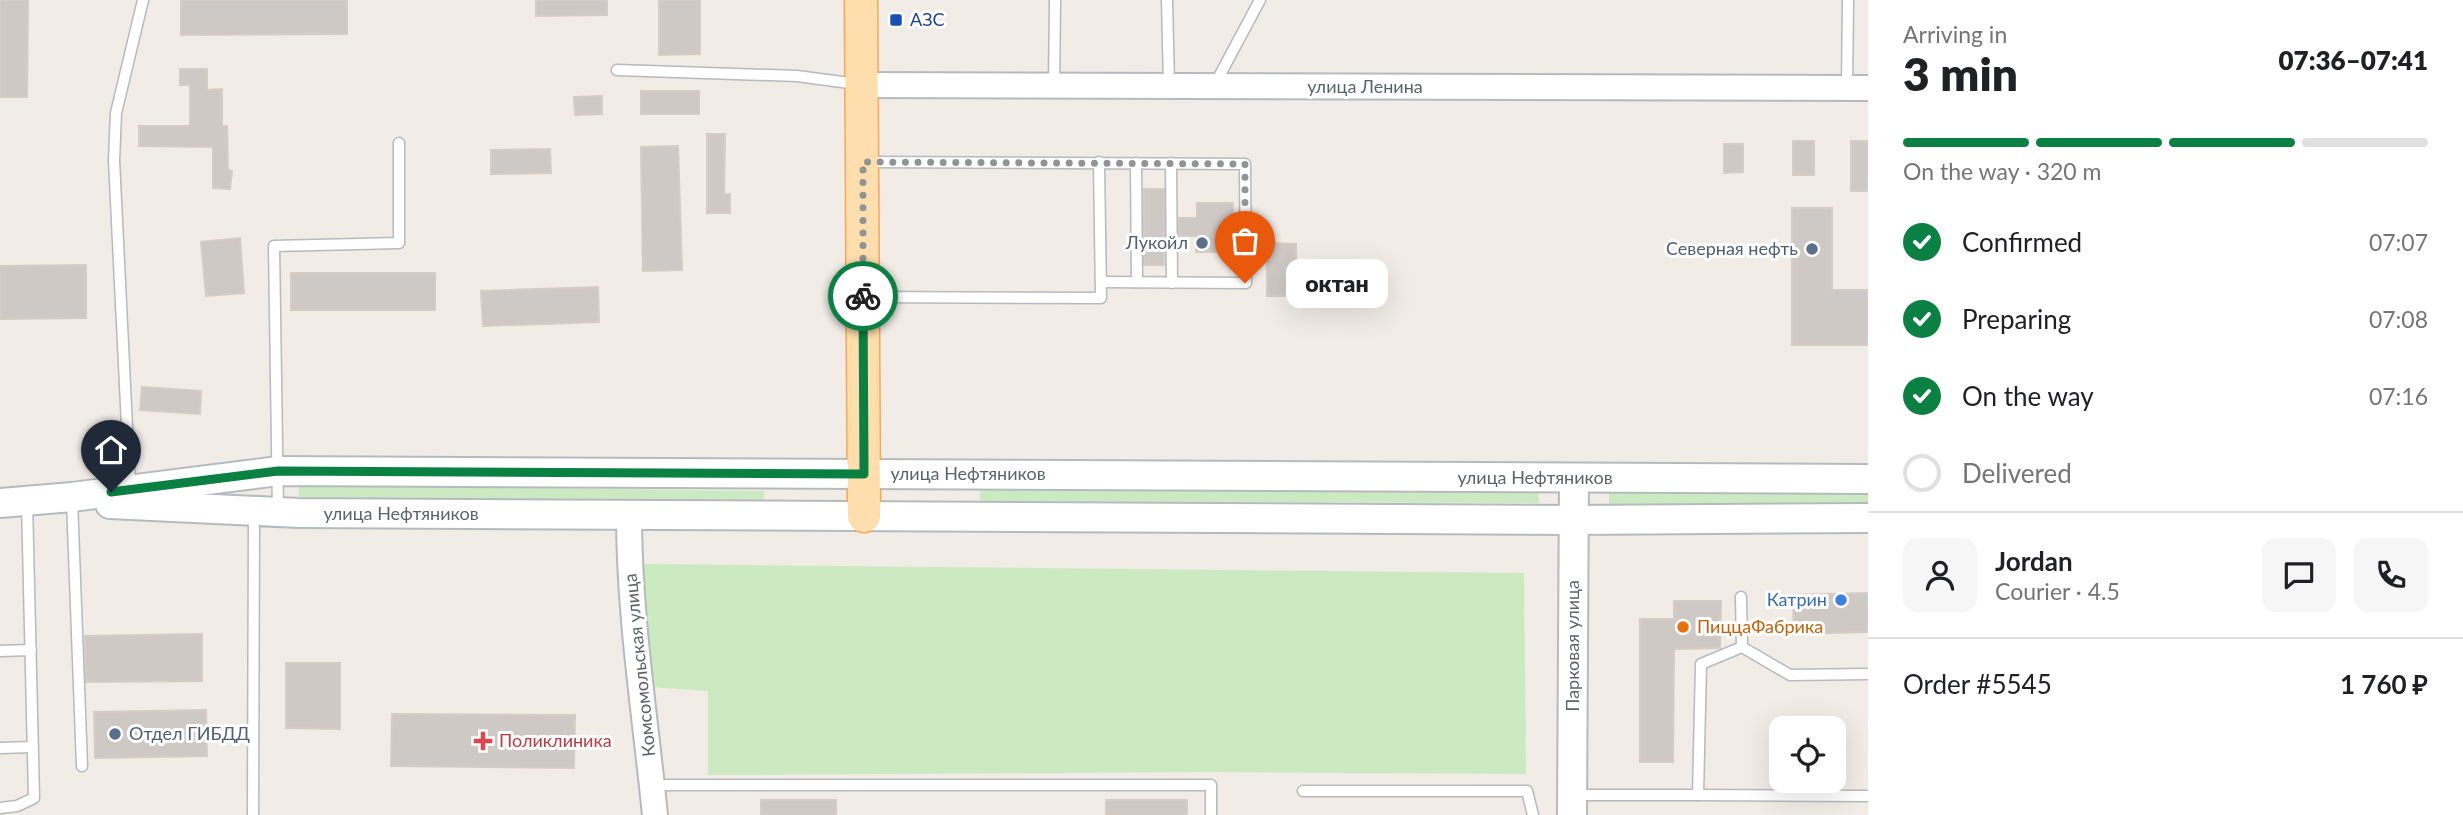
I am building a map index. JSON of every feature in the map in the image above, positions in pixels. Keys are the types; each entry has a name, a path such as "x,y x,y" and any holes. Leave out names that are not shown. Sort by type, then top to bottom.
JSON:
{"main road":[{"path":"861,0 864,516"},
{"name":"улица Нефтяников","path":"14,502 130,497 278,471 1868,479"},
{"name":"Парковая улица","path":"1572,805 1574,478"},
{"name":"улица Нефтяников","path":"130,497 266,512 1574,520 1868,519"}],"street":[{"name":"улица Ленина","path":"862,85 1857,88"},
{"name":"Комсомольская улица","path":"629,515 630,566 655,815"}],"lane":[{"path":"1054,85 1055,0"},
{"path":"1167,0 1169,86"},
{"path":"1214,86 1261,0"},
{"path":"1848,0 1857,88"},
{"path":"130,497 114,160 117,113 141,1"},
{"path":"617,70 797,76 862,85"},
{"path":"253,815 266,512 278,471 274,246 399,243 399,143"},
{"path":"863,162 1245,164 1245,283 1101,282"},
{"path":"863,297 1101,298 1099,163"},
{"path":"1136,163 1137,282"},
{"path":"1171,163 1172,283"},
{"path":"72,500 82,766"},
{"path":"0,808 17,806 34,798 31,650 14,502"},
{"path":"1741,597 1742,647"},
{"path":"1699,795 1701,664 1742,647"},
{"path":"1742,647 1790,675 1868,674"},
{"path":"0,651 31,650"},
{"path":"0,748 33,747"},
{"path":"652,785 1211,785 1211,815"},
{"path":"1303,792 1527,792 1533,815"},
{"path":"1572,805 1699,795 1868,796"}],"green space":[{"path":"299,485 764,491 764,502 299,497"},
{"path":"980,490 1539,492 1539,503 980,501"},
{"path":"1609,492 1868,493 1868,505 1609,504"},
{"path":"643,564 1524,573 1526,774 1206,772 708,775 708,691 648,687"}],"building":[{"path":"0,0 28,0 27,97 0,97"},
{"path":"181,0 347,0 347,34 181,35"},
{"path":"536,0 607,0 607,15 536,16"},
{"path":"659,0 700,0 700,54 659,55"},
{"path":"180,69 207,69 207,90 222,89 222,126 227,126 228,170 232,171 230,189 213,188 213,147 139,146 139,126 190,126 190,85 180,85"},
{"path":"641,91 699,91 699,114 641,114"},
{"path":"602,96 602,114 575,115 574,97"},
{"path":"707,134 725,134 724,194 730,194 730,213 707,213"},
{"path":"1793,141 1814,141 1814,175 1793,175"},
{"path":"1851,141 1868,141 1868,191 1851,191"},
{"path":"1724,144 1743,144 1743,172 1724,173"},
{"path":"678,146 682,270 643,271 641,147"},
{"path":"550,149 551,173 491,174 491,150"},
{"path":"1144,189 1164,189 1164,265 1144,265"},
{"path":"1197,203 1233,203 1233,252 1196,252 1196,236 1179,236 1179,218 1197,218"},
{"name":"Северная нефть","path":"1792,208 1832,208 1832,290 1868,290 1868,345 1792,345"},
{"path":"240,238 244,293 206,296 201,242"},
{"path":"1267,243 1296,244 1296,296 1267,296"},
{"path":"86,265 86,318 0,319 0,266"},
{"path":"291,273 435,273 435,310 291,310"},
{"path":"598,287 599,322 483,326 481,291"},
{"path":"142,387 201,391 200,414 140,410"},
{"path":"1868,593 1868,632 1794,634 1793,595"},
{"path":"1674,601 1721,601 1720,648 1674,649 1673,762 1640,762 1640,619 1674,619"},
{"path":"202,634 202,681 86,682 85,636"},
{"path":"286,663 340,663 340,729 286,728"},
{"path":"206,710 207,756 95,758 94,712"},
{"name":"Поликлиника","path":"392,714 575,715 574,768 391,766"},
{"path":"761,800 836,800 836,815 761,815"},
{"path":"1106,800 1187,800 1187,815 1106,815"}],"way so far":[{"path":"863,296 863,162 1245,164 1245,283"}],"place":[{"name":"АЗС","path":"896,20"},
{"name":"Лукойл","path":"1202,243"},
{"name":"Северная нефть","path":"1812,249"},
{"name":"октан","path":"1245,283"},
{"name":"Катрин","path":"1841,600"},
{"name":"ПиццаФабрика","path":"1683,627"},
{"name":"Отдел ГИБДД","path":"115,734"},
{"name":"Поликлиника","path":"483,741"}],"route":[{"path":"111,492 278,471 864,474 863,296"}]}
